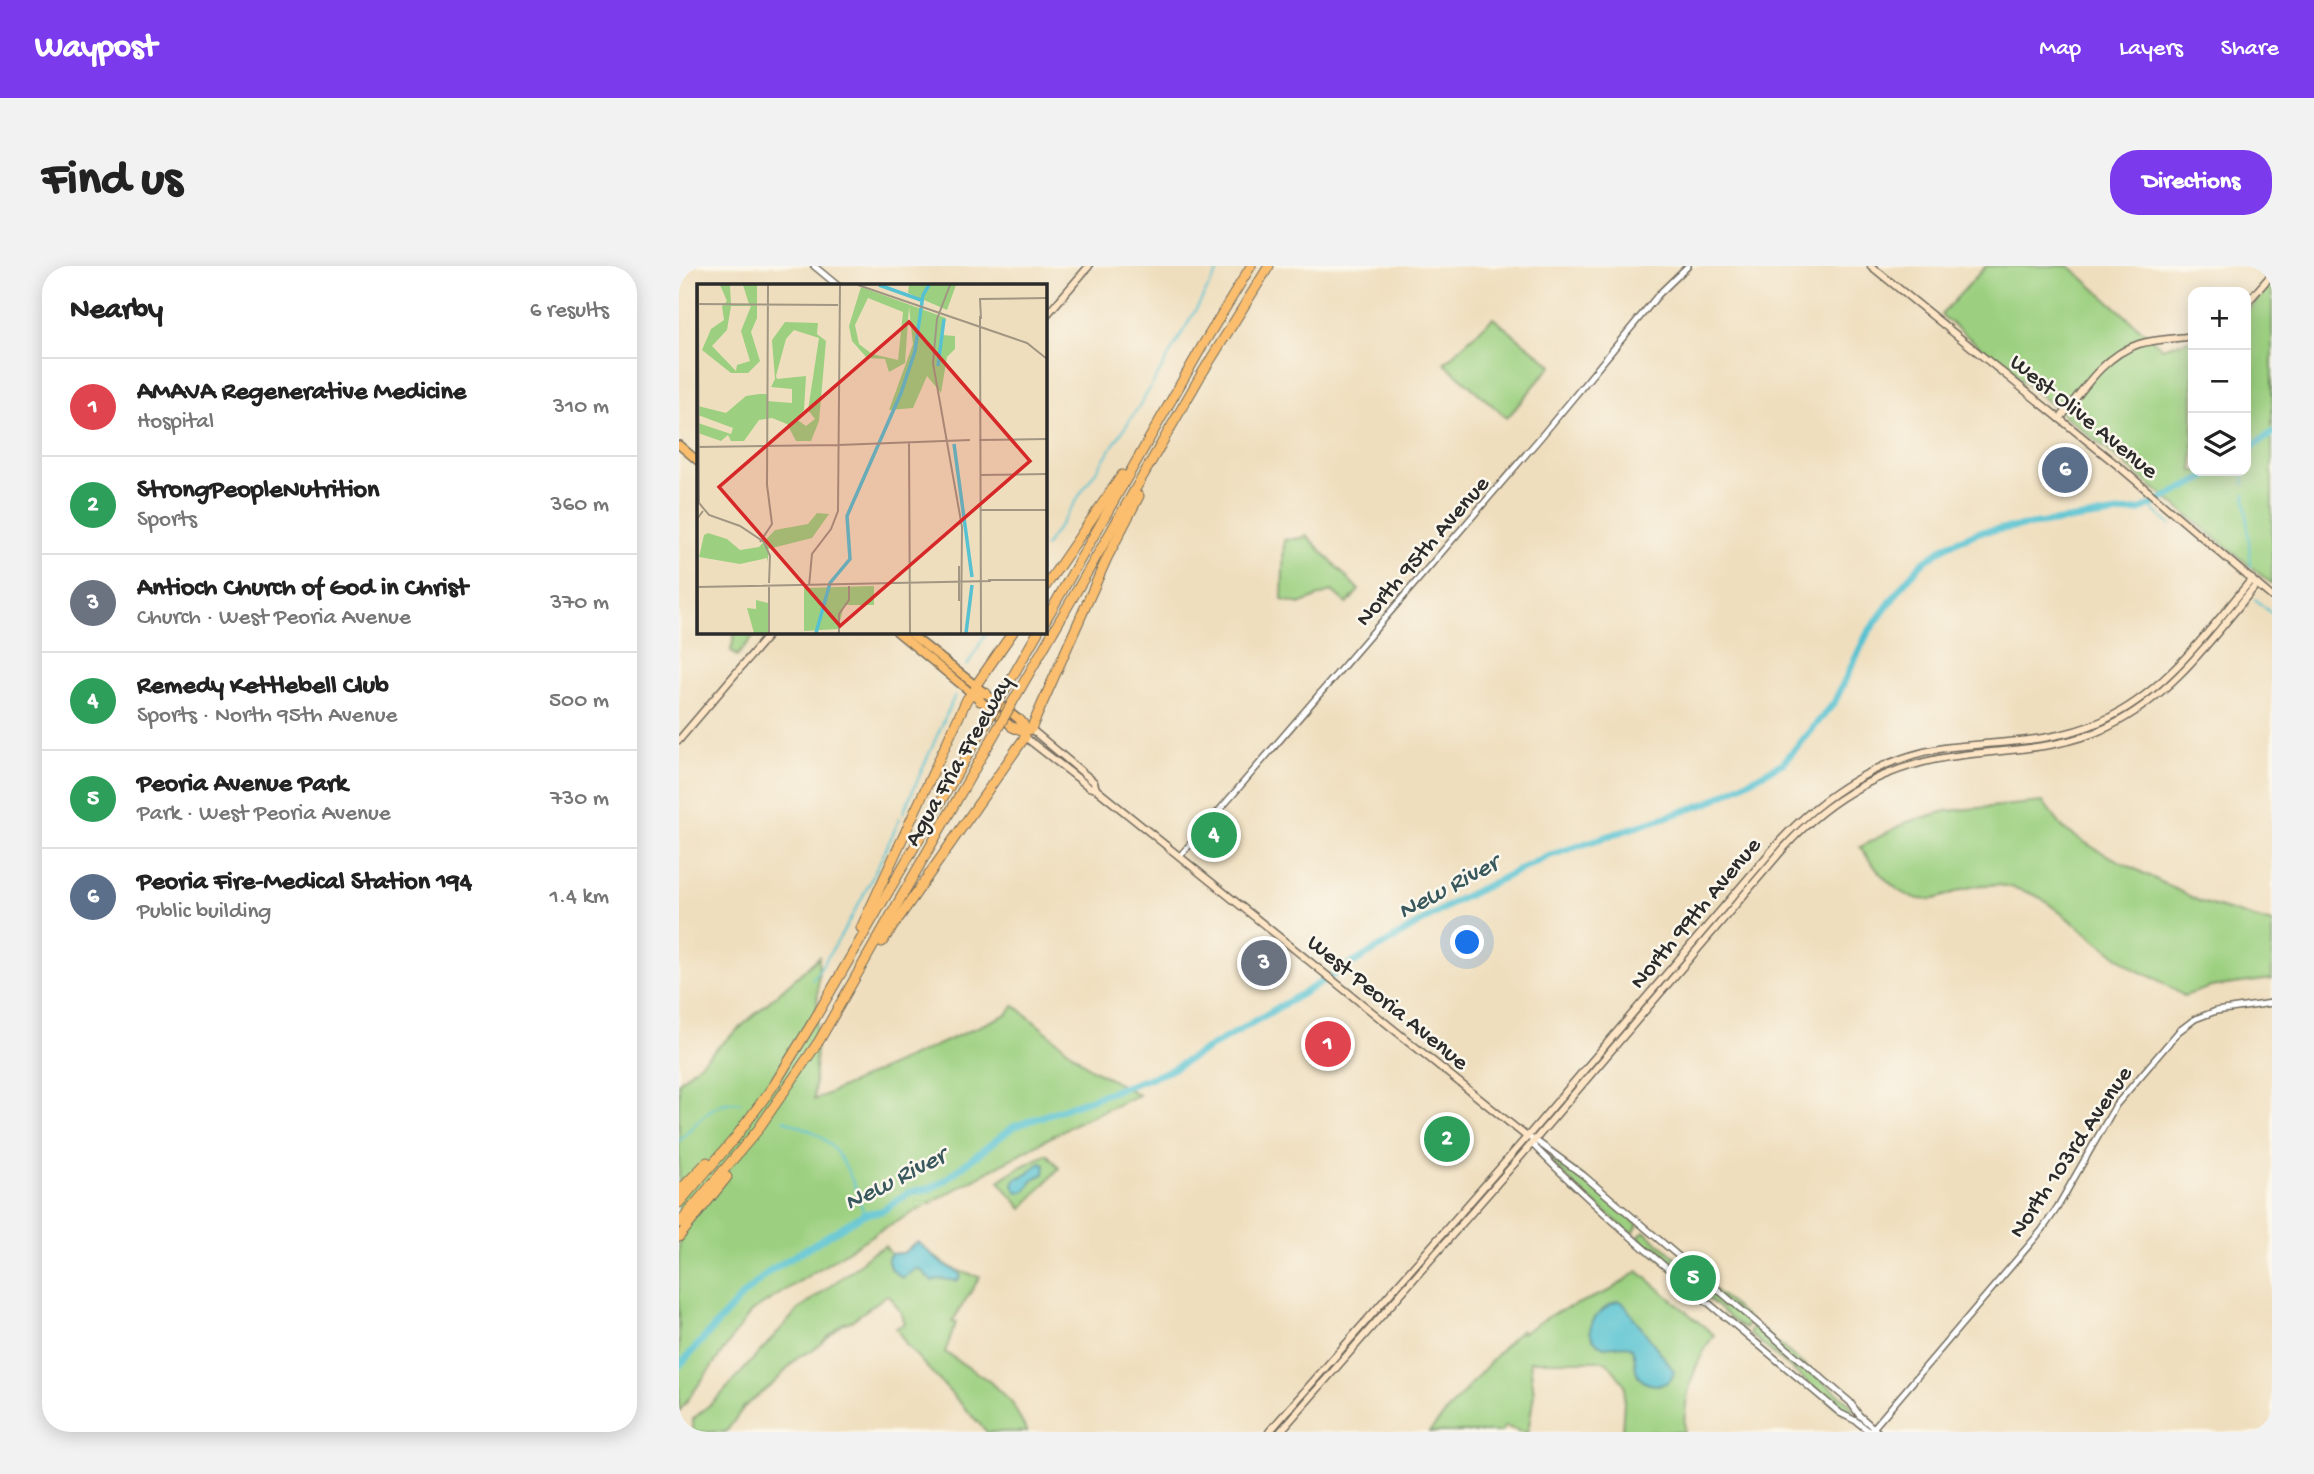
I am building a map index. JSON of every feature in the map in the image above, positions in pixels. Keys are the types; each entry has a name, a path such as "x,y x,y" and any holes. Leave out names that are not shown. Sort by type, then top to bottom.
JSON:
{"highway":[{"path":"1047,617 1151,434 1251,266"},
{"name":"Agua Fria Freeway","path":"679,1223 745,1146 819,1041 1162,443 1247,299 1270,266"},
{"path":"1047,584 1101,507 1141,443 1151,434"},
{"path":"819,1041 829,1029 869,960 1027,732 1107,558 1156,462 1162,443"},
{"path":"806,1033 811,1017 866,919 974,690 1012,634"},
{"name":"Agua Fria Freeway","path":"679,1203 735,1138 774,1084 1037,634"},
{"path":"974,690 986,693"},
{"path":"974,690 980,701"},
{"path":"1016,723 1027,732"},
{"path":"679,1191 720,1147 735,1138"},
{"path":"679,1237 739,1162 745,1146"}],"main road":[{"path":"1047,315 1089,266"},
{"name":"West Olive Avenue","path":"1871,266 2141,485 2272,597"},
{"path":"2251,298 2272,274"},
{"path":"2060,419 2100,370 2120,353 2148,342 2188,337"},
{"path":"679,445 697,460"},
{"name":"North 99th Avenue","path":"1269,1432 1533,1142 1780,841 1819,804 1839,789 1873,771 1923,753 2056,737 2085,728 2121,711 2145,696 2175,669 2254,582"},
{"name":"North 99th Avenue","path":"1280,1432 1477,1201 1527,1137 1796,834 1825,808 1852,790 1914,764 1948,757 2051,746 2087,736 2116,722 2149,702 2180,676 2254,582"},
{"path":"679,740 769,634"},
{"path":"899,634 974,690"},
{"path":"911,634 974,690"},
{"path":"913,645 919,644 942,659"},
{"path":"986,693 1016,723"},
{"path":"980,701 1016,723"},
{"name":"West Peoria Avenue","path":"1027,732 1089,788 1096,789 1527,1137"},
{"path":"1947,748 1948,757"},
{"path":"1291,1406 1298,1412"}],"street":[{"path":"814,266 836,284"},
{"name":"North 95th Avenue","path":"1179,856 1540,438 1660,294 1688,266"},
{"name":"North 103rd Avenue","path":"1873,1431 2046,1224 2116,1105 2175,1034 2190,1022 2209,1013 2272,1003"},
{"name":"West Peoria Avenue","path":"1527,1137 1583,1175 1849,1400 1873,1431"},
{"name":"West Peoria Avenue","path":"1533,1142 1576,1189 1633,1238 1840,1413 1873,1431"}],"green space":[{"path":"1986,266 2069,266 2162,348 2188,340 2188,476 2251,476 2251,306 2272,283 2272,584 1941,315"},
{"path":"1493,318 1552,365 1507,418 1444,363"},
{"path":"1306,535 1359,590 1347,604 1332,591 1300,604 1282,600 1284,540"},
{"path":"735,634 755,634 737,656 731,651"},
{"path":"2043,802 2064,829 2097,850 2201,902 2272,923 2272,979 2211,987 2184,996 2134,969 2041,898 1999,885 1981,885 1937,898 1915,898 1891,884 1860,847 1907,822 1946,811"},
{"path":"819,957 814,1100 1007,1014 1014,1005 1090,1068 1139,1095 1080,1121 879,1231 751,1312 679,1412 679,1082"},
{"path":"1047,1154 1059,1168 1022,1209 999,1181 1014,1170"},
{"path":"1551,1156 1578,1173 1638,1225 1634,1232 1629,1232 1578,1189 1550,1160"},
{"path":"1644,1231 1749,1319 1745,1328 1640,1241 1639,1236"},
{"path":"918,1242 946,1265 980,1277 952,1322 956,1323 945,1352 989,1381 1012,1403 1027,1432 987,1432 908,1347 896,1328 905,1323 901,1313 887,1295 851,1321 844,1323 812,1351 799,1356 774,1383 744,1407 726,1432 693,1432 693,1419 720,1396 798,1310 860,1264 868,1255 885,1246 891,1254 903,1253"},
{"path":"1638,1271 1714,1335 1700,1357 1691,1381 1684,1432 1622,1432 1625,1385 1607,1362 1530,1361 1534,1394 1528,1432 1505,1426 1501,1432 1429,1432 1521,1330 1522,1333 1553,1314 1611,1290"},
{"path":"1756,1325 1849,1403 1853,1414 1845,1414 1750,1334 1750,1330"}],"water":[{"path":"1041,1163 1045,1165 1044,1174 1034,1179 1026,1191 1016,1191 1013,1185 1015,1179 1028,1174"},
{"path":"918,1242 941,1263 958,1272 961,1276 957,1281 932,1281 919,1269 903,1278 893,1270 888,1261 891,1254 903,1253"},
{"path":"1618,1301 1623,1303 1674,1371 1667,1382 1658,1385 1644,1382 1637,1374 1632,1348 1625,1345 1604,1347 1591,1335 1590,1328 1597,1315"}],"waterway":[{"path":"1047,544 1142,402 1221,266"},
{"name":"New River","path":"2251,448 2272,433"},
{"name":"New River","path":"679,1366 742,1296 771,1270 864,1214 882,1211 908,1193 932,1188 1013,1127 1169,1071 1456,901 1548,856 1708,803 1783,763 1834,703 1867,634 1905,582 1922,563 1948,545 1979,532 2141,510 2208,476"},
{"path":"2244,476 2245,485"},
{"path":"2245,493 2251,567"},
{"path":"2149,506 2170,525"},
{"path":"2255,599 2272,614"},
{"path":"967,666 986,634"},
{"path":"903,813 955,695"},
{"path":"812,980 860,901 900,818"},
{"path":"679,1141 714,1108 731,1102 741,1103"},
{"path":"784,1120 816,1134 836,1152 853,1182 864,1214"}],"place":[{"name":"Peoria Fire-Medical Station 194","path":"2065,470"},
{"name":"Remedy Kettlebell Club","path":"1214,835"},
{"name":"Antioch Church of God in Christ","path":"1264,963"},
{"name":"AMAVA Regenerative Medicine","path":"1328,1044"},
{"name":"StrongPeopleNutrition","path":"1447,1139"},
{"name":"Peoria Avenue Park","path":"1693,1278"}]}
